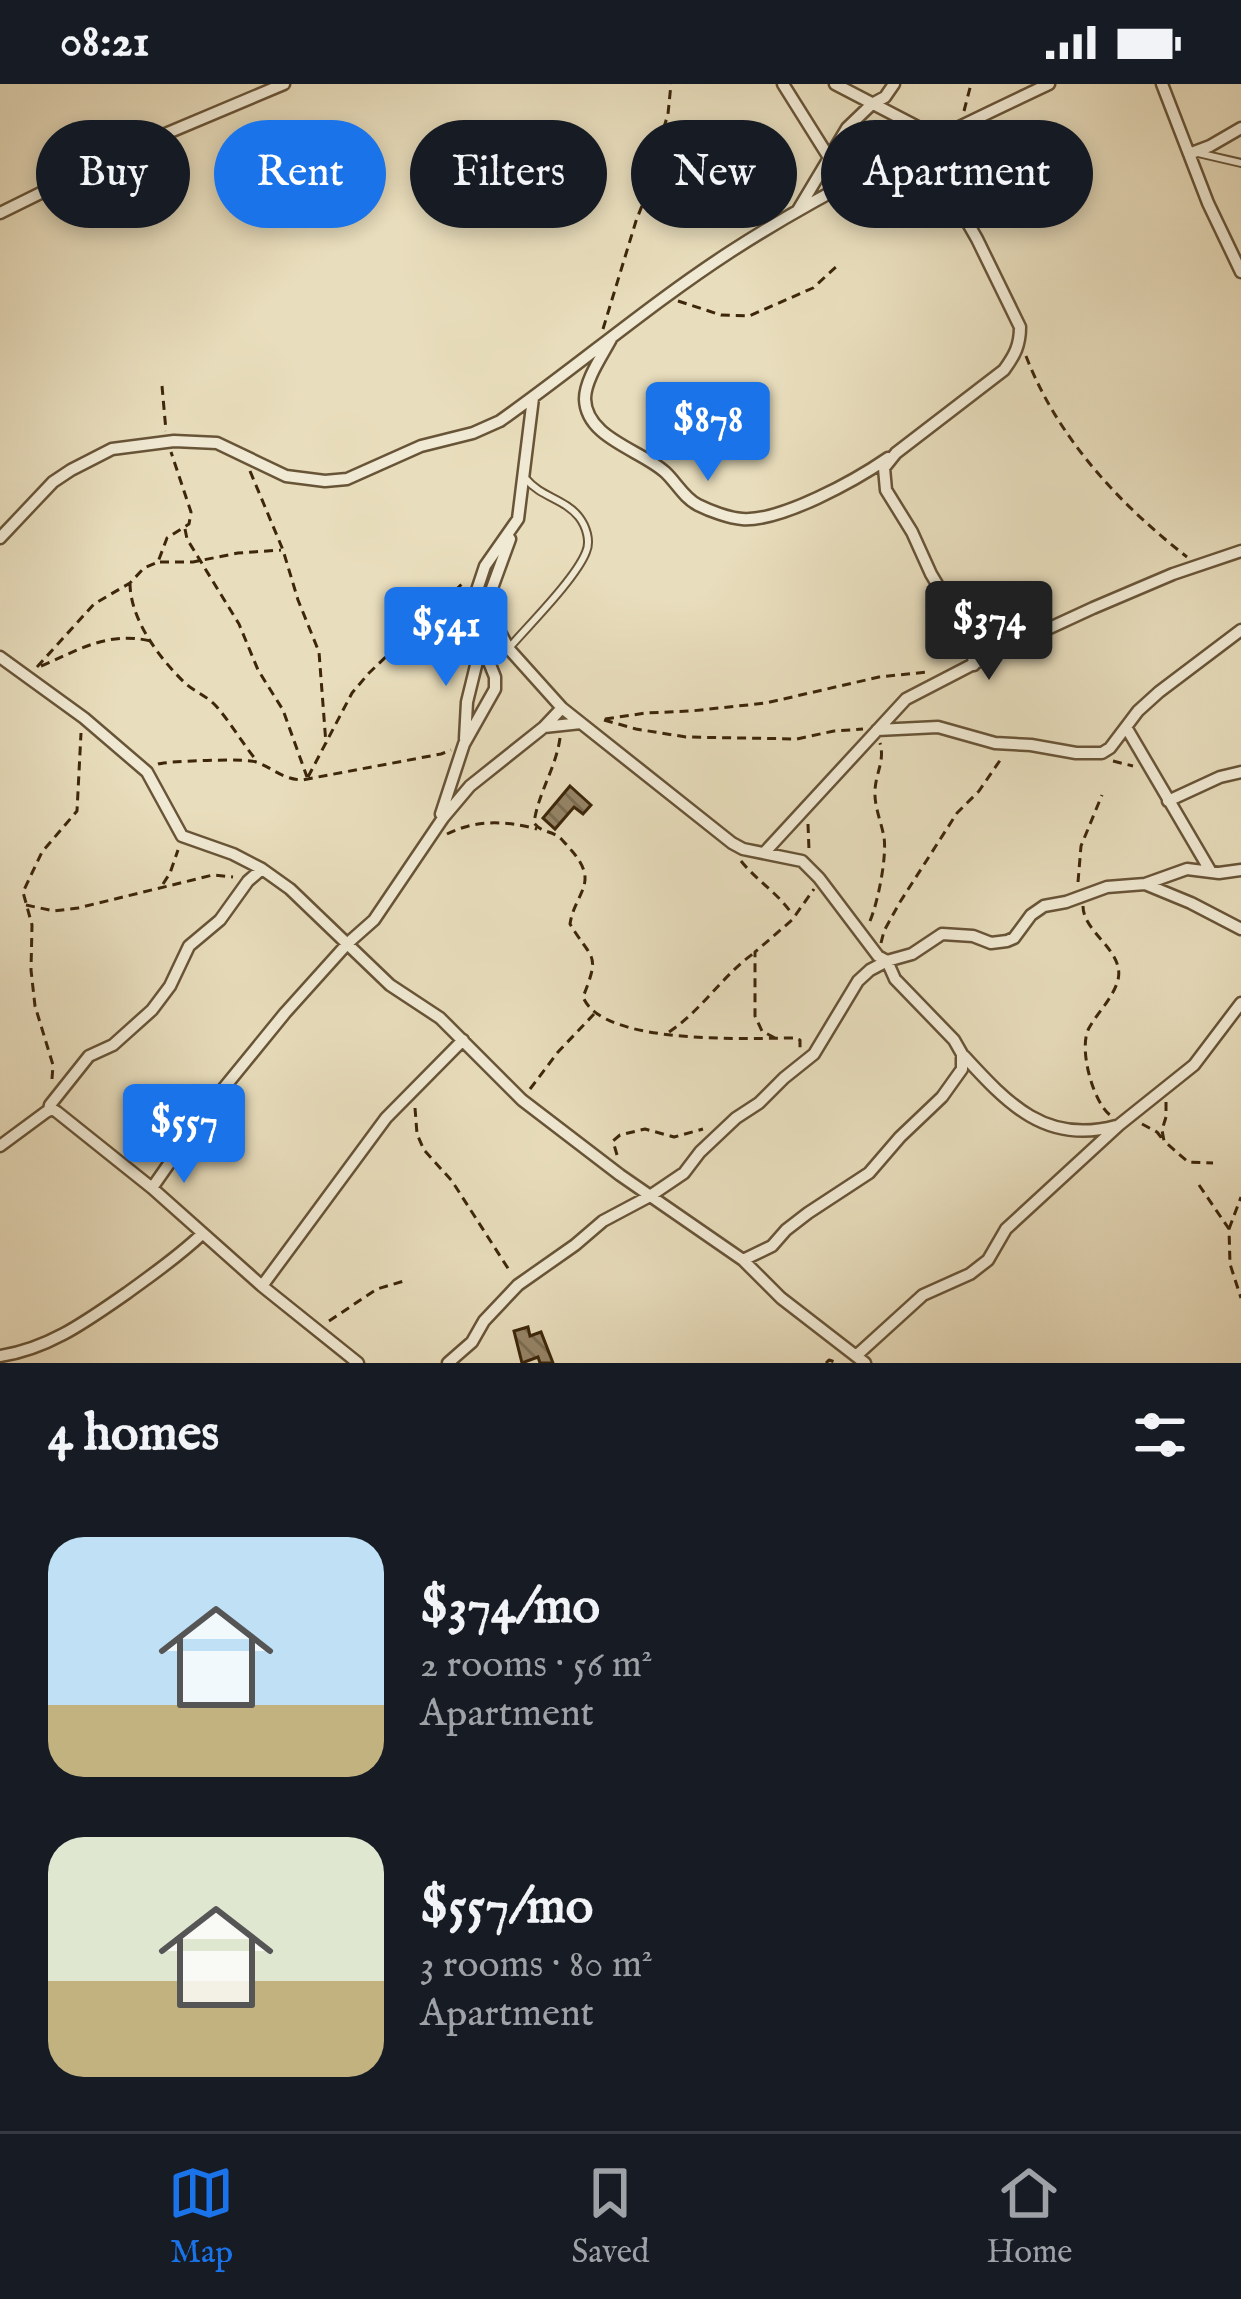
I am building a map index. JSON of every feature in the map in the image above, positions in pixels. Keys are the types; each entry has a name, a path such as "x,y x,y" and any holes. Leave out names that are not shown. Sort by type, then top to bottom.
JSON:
{"street":[{"path":"0,213 132,148 284,84"},
{"path":"782,84 821,145"},
{"path":"835,84 904,120"},
{"path":"855,120 894,84"},
{"path":"974,120 1049,84"},
{"path":"1162,84 1213,216 1241,272"},
{"path":"1192,154 1241,128"},
{"path":"797,213 821,174"},
{"path":"797,213 821,200"},
{"path":"0,538 53,482 112,449 168,441 217,443 286,476 325,481 347,479 421,446 473,433 500,422 659,299 771,228"},
{"path":"613,336 587,387 587,411 595,423 658,466 697,505 741,519 760,518 837,488 896,453 1004,370 1016,355 1020,327 971,228"},
{"path":"491,615 491,591 518,519 533,398"},
{"path":"896,453 884,468 886,490 970,641 974,665"},
{"path":"439,823 464,744 495,689 482,642 478,580 518,519"},
{"path":"764,853 906,699 1093,608 1241,551"},
{"path":"479,598 509,649 562,708 732,844 802,861 895,979 1016,1108 1036,1121 1076,1132 1098,1131 1124,1121"},
{"path":"877,730 938,728 995,743 1102,753 1159,692 1241,630"},
{"path":"464,744 467,702 482,642"},
{"path":"0,657 84,718 147,772 182,836 262,868 290,889 390,985 463,1040 522,1100 743,1260 781,1298 861,1359 923,1295 970,1274 988,1260 1006,1229 1124,1121 1194,1065 1241,1003"},
{"path":"152,1188 285,1013 374,920 439,823 470,786 562,708"},
{"path":"544,727 581,723"},
{"path":"1126,727 1211,872"},
{"path":"1168,801 1241,772"},
{"path":"0,1146 50,1107 89,1056 113,1045 152,1010 189,946 220,920 262,868"},
{"path":"449,1363 518,1285 603,1221 684,1173 736,1118 817,1050 861,978 883,958 912,954 942,934 973,936 991,943 1007,941 1038,910 1107,886 1144,884 1187,869 1241,869"},
{"path":"1144,884 1241,929"},
{"path":"262,1286 386,1118 463,1040"},
{"path":"743,1260 772,1246 808,1213 869,1173 955,1080 962,1070 962,1054"},
{"path":"50,1107 358,1363"},
{"path":"0,1356 14,1359 89,1321 202,1234"}],"lane":[{"path":"1192,154 1241,163"},
{"path":"509,649 571,575 588,541 581,519 536,490 524,476"}],"path":[{"path":"597,348 651,183 671,84"},
{"path":"958,120 971,84"},
{"path":"659,299 686,302 731,317 749,316 812,288 837,266"},
{"path":"1020,340 1040,392 1102,479 1198,566"},
{"path":"158,562 167,538 191,519 168,441 162,386"},
{"path":"246,459 319,652 326,744"},
{"path":"185,527 187,539 239,624 258,670 283,710 308,779"},
{"path":"152,641 126,637 94,641 37,668 94,604 130,583 144,568 158,562 283,550"},
{"path":"308,779 352,694 369,673 485,566"},
{"path":"130,583 136,613 152,641 185,683 214,703 258,762"},
{"path":"866,940 885,846 875,792 883,757 877,730 834,731 796,740 686,737 604,719 766,703 879,676 934,672"},
{"path":"50,1107 53,1065 34,1006 32,925 23,892 40,856 77,811 84,718"},
{"path":"538,829 533,819 558,753 562,726"},
{"path":"147,772 166,760 236,759 258,762 289,779 308,779 441,754 464,744"},
{"path":"883,958 884,931 900,902 957,813 988,780 1012,744"},
{"path":"1102,753 1111,760 1152,770"},
{"path":"1071,901 1079,879 1081,846 1102,795"},
{"path":"668,1033 794,917 816,876 808,824 812,799"},
{"path":"424,846 468,825 508,821 560,837 584,869 586,885 570,924 594,959 583,997 587,1007 636,1031 731,1040 800,1040 797,1068"},
{"path":"160,887 170,873 182,836"},
{"path":"732,844 753,875 778,895 794,917"},
{"path":"25,904 54,911 212,875 248,881"},
{"path":"1085,894 1083,916 1110,951 1119,979 1085,1037 1093,1090 1104,1112 1152,1129 1188,1162 1213,1163"},
{"path":"755,952 755,1016 762,1031 777,1038"},
{"path":"522,1100 595,1012"},
{"path":"1164,1141 1167,1107 1162,1096 1167,1084"},
{"path":"414,1090 419,1142 452,1180 518,1285"},
{"path":"620,1174 613,1141 620,1135 645,1129 674,1137 709,1128"},
{"path":"1199,1185 1228,1229"},
{"path":"1241,1197 1228,1229 1229,1264 1241,1298"},
{"path":"310,1325 323,1324 377,1289 404,1281"},
{"path":"826,1363 838,1363"}],"building":[{"path":"570,786 591,805 583,814 574,807 555,829 543,818"},
{"path":"528,1327 530,1336 541,1332 553,1363 540,1363 538,1357 522,1363 514,1331"}]}
